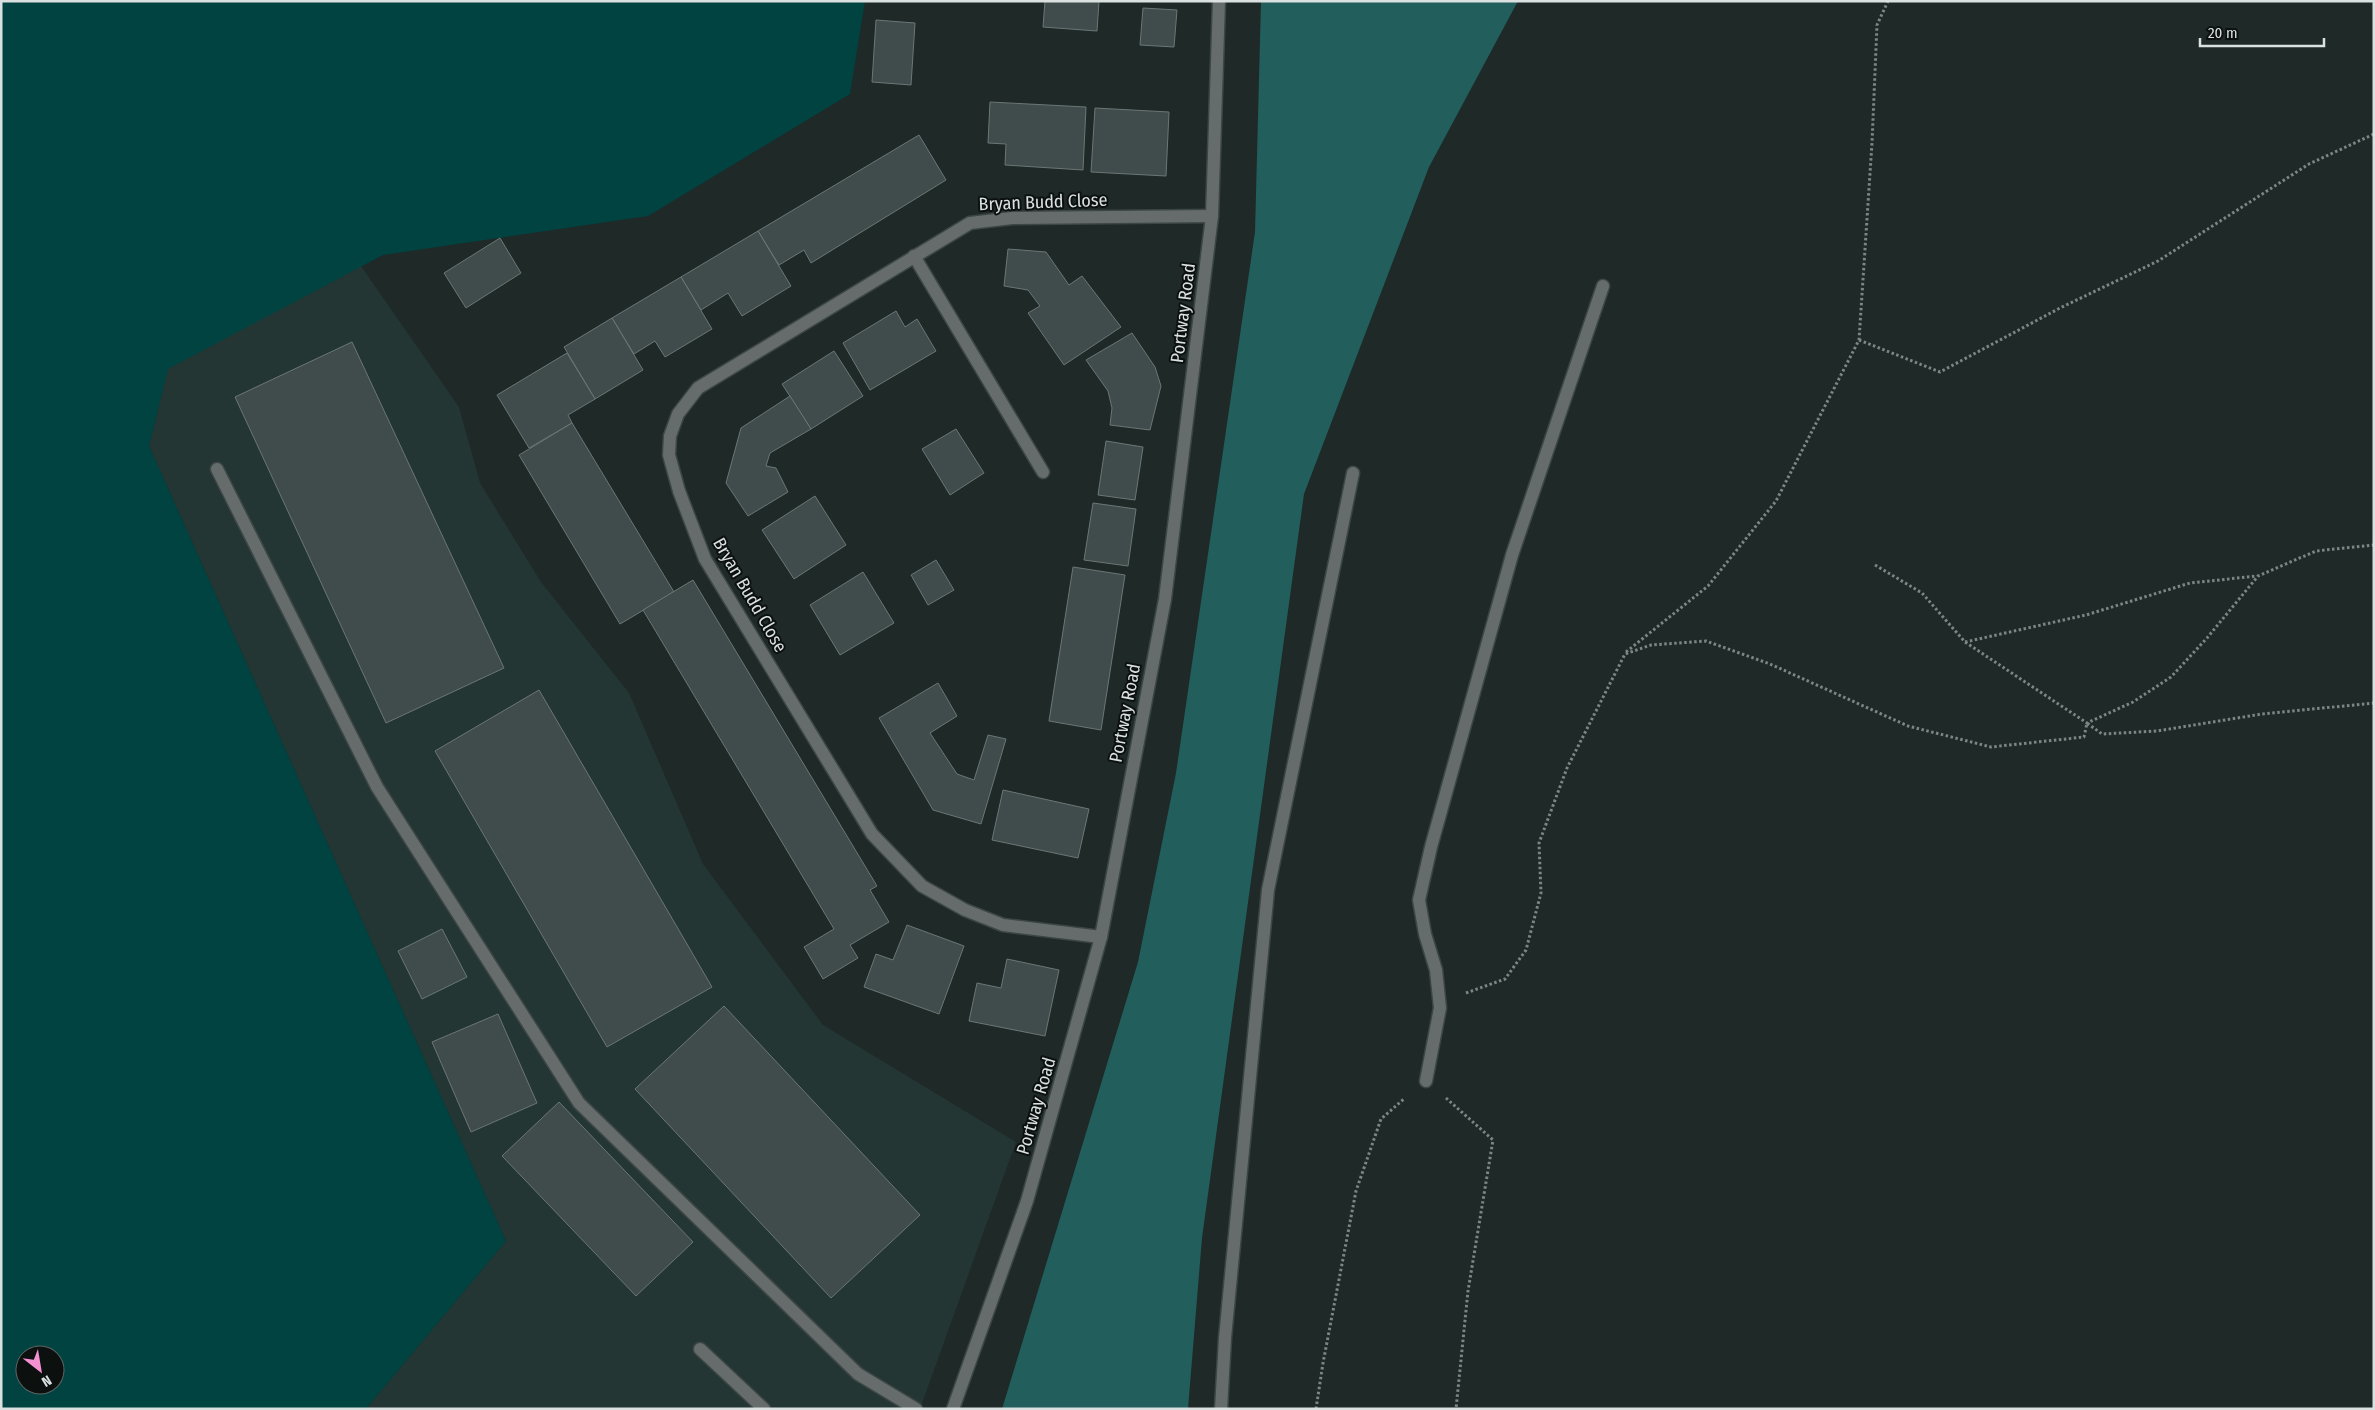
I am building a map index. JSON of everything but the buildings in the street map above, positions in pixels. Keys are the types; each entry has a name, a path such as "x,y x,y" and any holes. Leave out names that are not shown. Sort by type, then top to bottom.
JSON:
{"street":[{"name":"Portway Road","path":"953,1409 1027,1202 1101,937 1165,599 1212,216 1219,1"},
{"name":"Bryan Budd Close","path":"1101,937 1003,925 965,910 922,886 872,834 705,559 679,491 672,464 670,436 678,414 698,388 970,223 1012,218 1212,216"},
{"path":"914,256 1043,472"},
{"path":"1426,1080 1440,1008 1436,970 1425,934 1419,900 1431,847 1512,555 1604,286"},
{"path":"217,469 377,787 579,1103 858,1374 916,1409"},
{"path":"1221,1409 1225,1338 1268,890 1353,473"},
{"path":"700,1349 764,1409"}],"path":[{"path":"1436,970 1465,993 1505,980 1526,950 1541,893 1539,842 1567,768 1624,654 1708,586 1776,501 1859,340 1872,143 1877,25 1888,1"},
{"path":"1859,340 1940,372 2060,308 2158,261 2309,164 2374,134"},
{"path":"1965,642 2086,615 2190,583 2258,576 2316,551 2374,545"},
{"path":"1875,565 1922,593 1965,642 2102,734 2157,730 2262,714 2374,703"},
{"path":"2087,723 2133,702 2171,677 2207,638 2258,576"},
{"path":"1624,654 1652,645 1706,641 1770,664 1908,726 1991,747 2084,737 2087,723"},
{"path":"1316,1409 1356,1191 1381,1119 1426,1080 1493,1140 1468,1291 1456,1409"}],"shaded area":[{"path":"1,1 865,1 850,94 648,216 383,255 168,369 149,446 506,1241 366,1409 1,1409"},
{"path":"1261,1 1518,1 1429,167 1304,494 1202,1238 1188,1409 1002,1409 1138,962 1176,773 1255,232"},
{"path":"361,266 459,407 480,483 541,582 629,693 703,864 823,1025 1016,1142 920,1409 366,1409 506,1241 149,446 168,368"}]}
